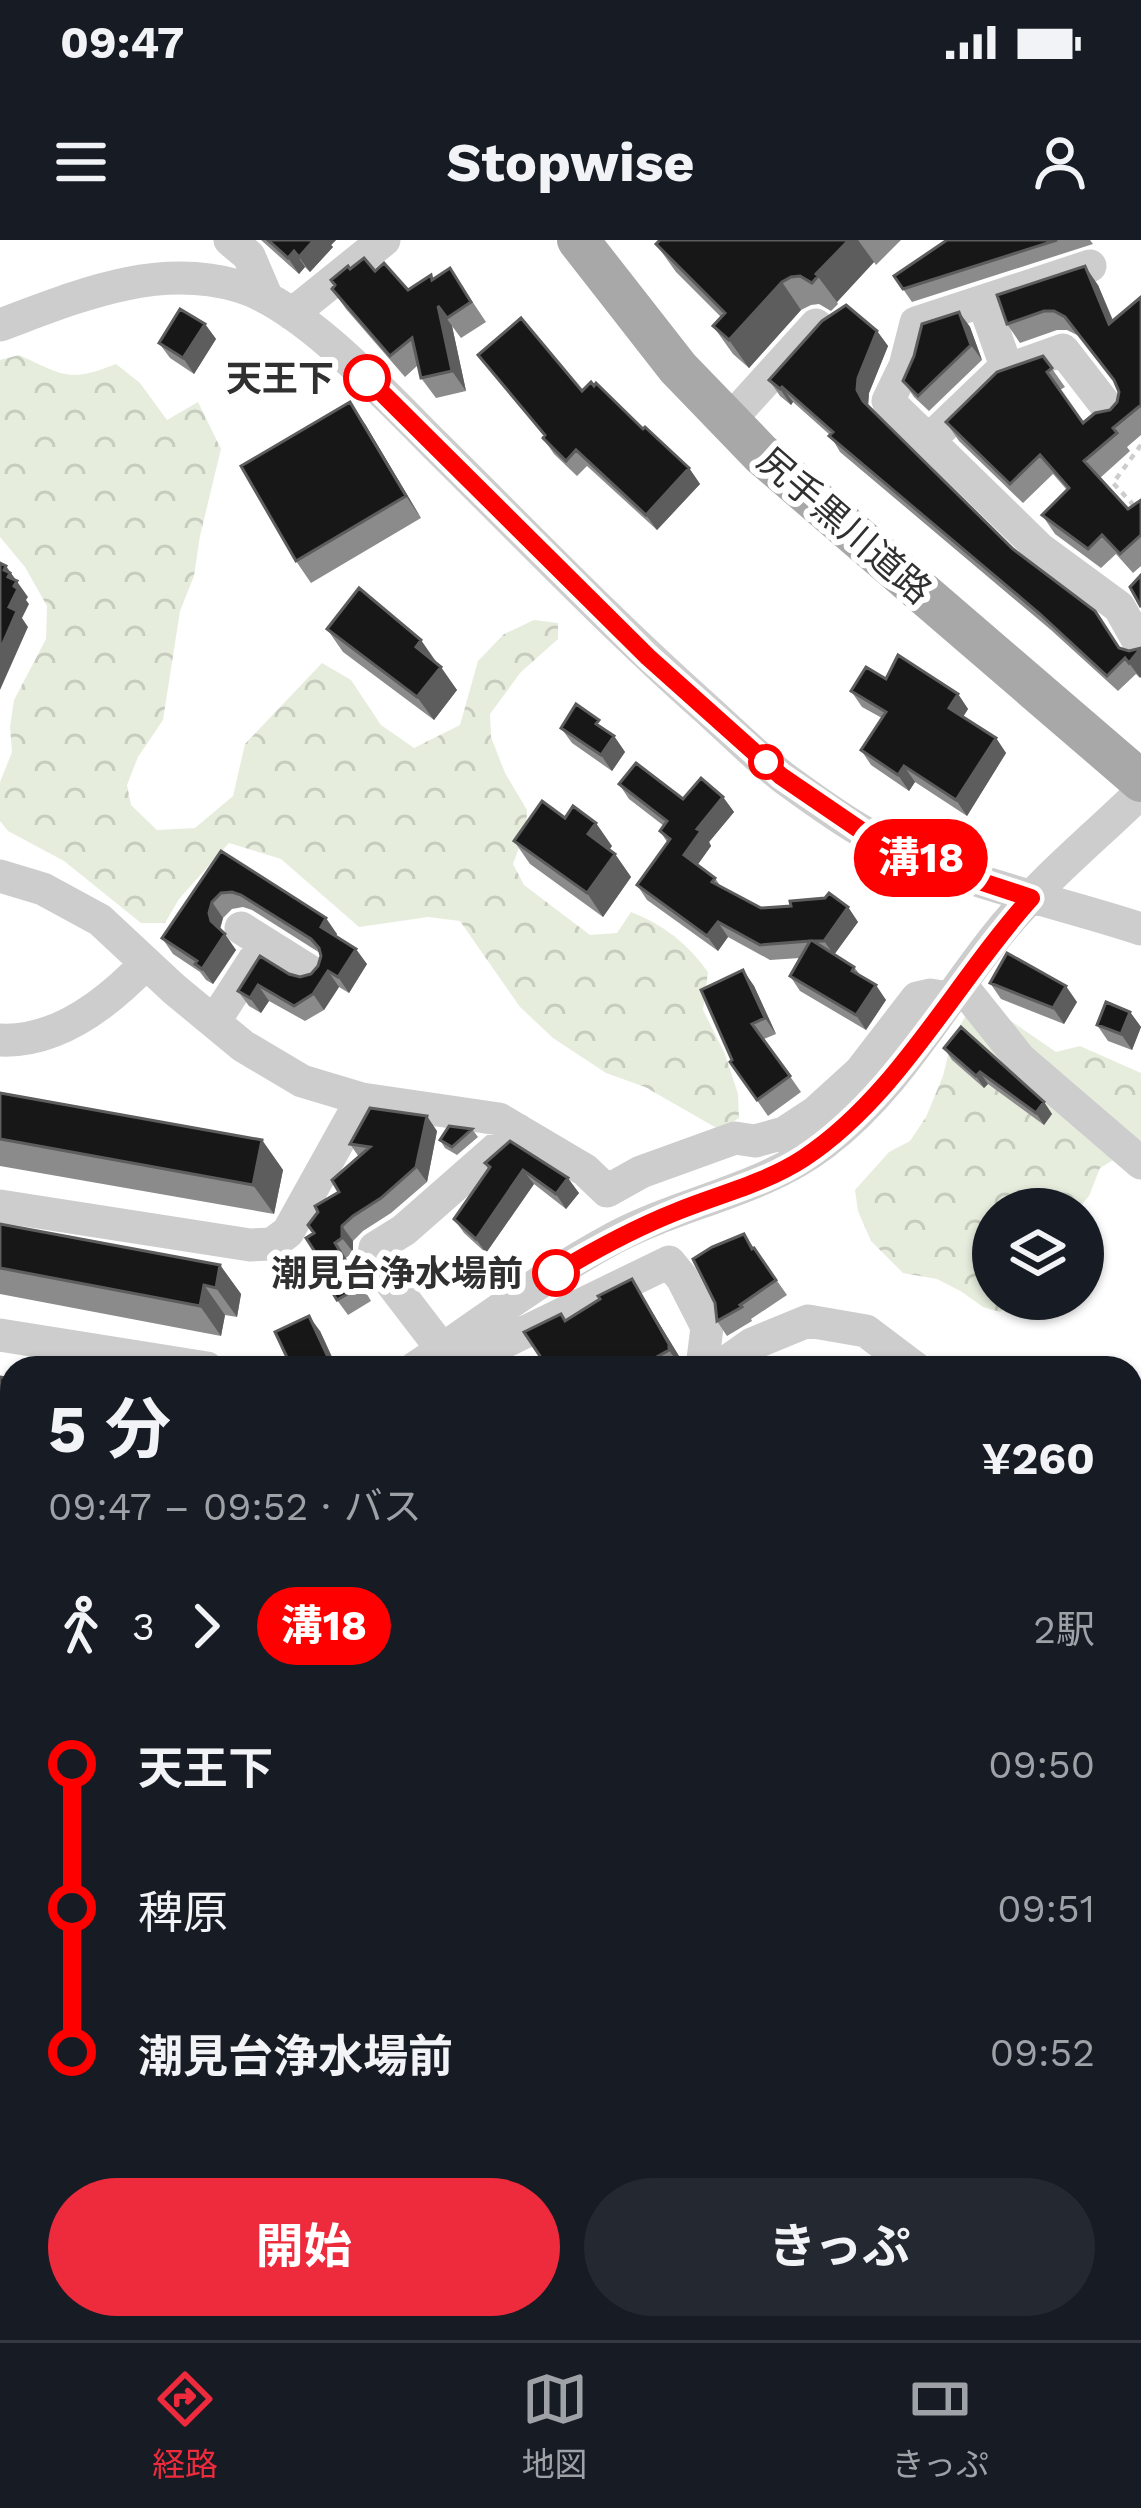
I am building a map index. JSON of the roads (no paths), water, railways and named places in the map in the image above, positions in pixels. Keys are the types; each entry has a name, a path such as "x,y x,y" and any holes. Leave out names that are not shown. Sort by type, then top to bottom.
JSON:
{"main road":[{"name":"尻手黒川道路","path":"578,240 678,368 761,454 1141,781"}],"street":[{"path":"230,240 248,256 280,306"},
{"path":"280,306 372,244"},
{"path":"1090,266 916,323 905,367 888,401 1040,549 1119,607 1141,646"},
{"path":"0,325 104,287 152,279 237,286 280,306 377,387 648,657 781,776 866,834 952,872 1141,929"},
{"path":"982,301 1006,369"},
{"path":"728,422 816,325"},
{"path":"929,440 999,373 1064,350 1111,412"},
{"path":"433,1356 617,1237 770,1176 800,1161 850,1123 878,1096 999,933 1141,792"},
{"path":"0,876 43,889 100,920 243,1046 302,1081 362,1099 499,1119 585,1169 608,1191 640,1172 735,1138 755,1141 784,1133 816,1112 860,1072 917,998 955,992"},
{"path":"214,1022 253,936 311,972"},
{"path":"0,1040 46,1034 89,1012 120,990 146,962"},
{"path":"955,992 1020,1058 1141,1163"},
{"path":"0,1206 250,1245 272,1244 287,1232 362,1099"},
{"path":"427,1356 373,1259 375,1248 404,1230 518,1130"},
{"path":"476,1356 669,1262 682,1277 707,1328 704,1356"},
{"path":"735,1356 808,1321 866,1331 898,1356"},
{"path":"0,1335 132,1356"}],"place":[{"name":"天王下","path":"367,378"},
{"name":"潮見台浄水場前","path":"556,1273"}]}
